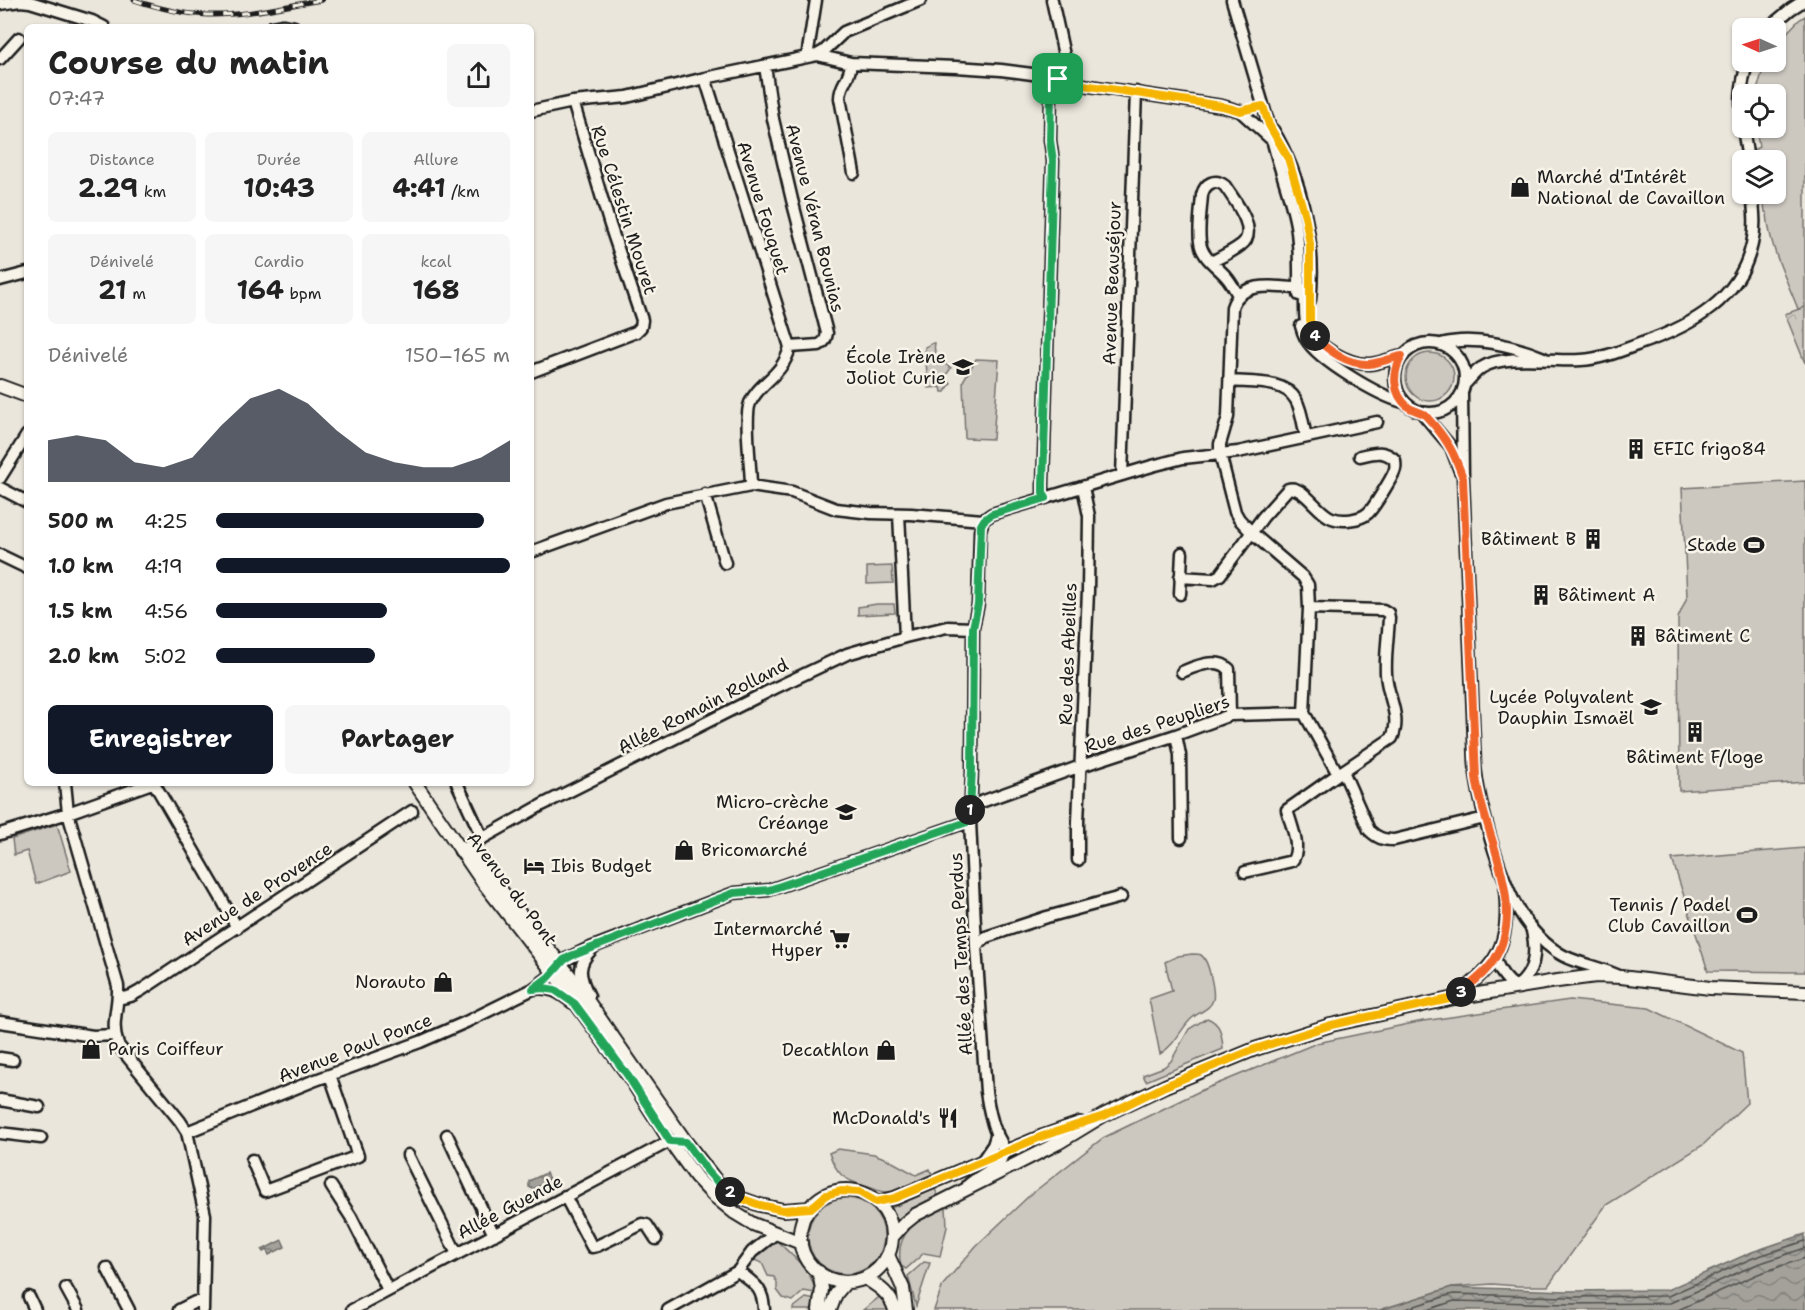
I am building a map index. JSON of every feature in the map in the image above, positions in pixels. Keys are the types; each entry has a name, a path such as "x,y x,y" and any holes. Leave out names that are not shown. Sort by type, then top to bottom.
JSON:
{"main road":[{"path":"0,386 24,395"},
{"name":"Avenue du Pont","path":"417,786 463,849 500,906 600,1018 686,1142 717,1182 740,1198 772,1208 790,1210 811,1208"},
{"name":"Avenue du Pont","path":"556,968 575,1004 628,1076 667,1143 696,1177 735,1213 753,1224 801,1243"},
{"path":"892,1237 904,1223 915,1215 1058,1143 1104,1116 1233,1057 1331,1025 1454,998 1576,978 1621,976 1710,988 1805,992"},
{"path":"876,1202 903,1195 982,1161 1001,1142 1030,1141 1104,1116"},
{"path":"841,1191 859,1192 876,1202 888,1218 892,1237 888,1255 876,1271 865,1278 846,1282 832,1279 819,1272 809,1262 801,1243 802,1224 811,1208 826,1195 841,1191"},
{"path":"888,1255 903,1288 906,1310"},
{"path":"819,1272 822,1289 819,1310"},
{"path":"865,1278 884,1290 895,1310"},
{"path":"830,1310 836,1294 846,1282"}],"street":[{"path":"812,56 816,0"},
{"path":"534,110 573,102 627,97 812,56 836,41 844,32 921,0"},
{"path":"1052,0 1070,83"},
{"path":"1232,0 1296,225 1299,254 1300,323 1306,339 1316,352 1345,373 1403,402 1416,411 1424,414 1446,410 1452,406 1480,369 1490,364 1547,359 1581,360 1617,352 1677,330 1697,320 1714,307 1735,283 1752,246 1753,204"},
{"path":"1780,18 1805,0"},
{"path":"0,4 30,2 98,24"},
{"path":"0,59 19,38"},
{"path":"836,41 835,52 846,63 848,79 840,89 840,98 854,173"},
{"path":"812,56 846,63 956,66 1001,70 1222,106 1240,111 1272,140"},
{"name":"Avenue Véran Bounias","path":"765,66 773,119 827,333 824,343 819,345 790,347"},
{"name":"Avenue Fouquet","path":"705,78 790,347"},
{"path":"1046,498 1043,493 1043,484 1053,161 1050,140 1051,93 1058,79"},
{"name":"Avenue Beauséjour","path":"1122,475 1136,92"},
{"name":"Rue Célestin Mouret","path":"534,371 636,332 641,327 642,320 610,225 573,102"},
{"path":"1240,111 1263,106"},
{"path":"1269,125 1288,158 1305,216 1310,244 1310,320 1316,338"},
{"path":"1211,262 1242,245 1247,238 1248,231 1247,221 1221,182 1208,184 1204,189 1200,244 1211,262 1228,279 1238,295"},
{"path":"0,280 24,274"},
{"path":"1454,998 1482,974 1495,959 1506,926 1504,883 1478,790 1475,764 1463,478 1465,372 1461,360 1452,351 1442,345 1424,343 1402,356 1370,364 1355,363 1331,351 1310,332 1306,323 1303,289 1249,288 1238,295 1232,307 1228,417 1220,444 1220,454 1235,512 1239,519 1308,585 1310,608 1304,712 1341,773 1369,830 1375,836 1384,840 1394,840 1485,818"},
{"path":"1442,345 1450,342 1487,342 1547,359"},
{"path":"751,486 747,411 754,395 777,374 790,347"},
{"path":"1402,356 1397,365 1395,384 1403,402"},
{"path":"1230,381 1278,386 1290,393 1298,407 1306,437"},
{"path":"1424,414 1451,447 1463,478"},
{"path":"534,551 666,503 751,486 792,492 836,509 984,520 992,514 1183,458 1238,452 1377,422"},
{"path":"0,478 24,440"},
{"path":"1180,577 1213,579 1220,575 1269,510 1288,489 1299,489 1330,518 1338,520 1358,518 1367,514 1373,508 1395,470 1395,460 1386,453 1377,452 1359,456"},
{"name":"Rue des Abeilles","path":"1078,860 1088,591 1089,516 1083,487"},
{"path":"0,488 24,500"},
{"path":"705,494 725,563"},
{"path":"899,514 905,637"},
{"name":"Allée des Temps Perdus","path":"984,520 980,531 978,604 973,628 970,821 986,1092 988,1107 1001,1142"},
{"path":"1180,594 1182,553"},
{"path":"0,555 24,567"},
{"path":"1245,872 1292,861 1296,857 1296,849 1287,810 1392,738 1395,731 1396,719 1386,675 1388,613 1383,610 1310,608"},
{"name":"Allée Romain Rolland","path":"463,849 542,805 805,673 855,651 947,627 973,628"},
{"path":"1182,672 1197,665 1227,665 1230,669 1230,715"},
{"name":"Rue des Peupliers","path":"970,806 1230,715 1304,712"},
{"path":"1176,735 1180,755 1181,838"},
{"path":"65,786 68,813 118,986 113,1027 118,1045 180,1121 186,1132 205,1215 203,1306 195,1302 179,1310"},
{"path":"0,834 144,786"},
{"path":"155,786 237,928"},
{"path":"458,786 482,837"},
{"name":"Avenue de Provence","path":"118,999 140,991 412,811"},
{"name":"Avenue Paul Ponce","path":"186,1132 477,1017 533,989 571,956 593,947 734,893 769,890 970,821"},
{"path":"1504,883 1532,930 1548,946 1564,957 1607,969 1621,976"},
{"path":"976,946 986,937 1047,917 1121,897"},
{"path":"1495,959 1507,981 1516,987 1528,976 1533,962 1535,946 1532,930"},
{"path":"593,947 584,957 580,974 600,1018"},
{"path":"533,989 555,990 575,1004"},
{"path":"0,1022 93,1036 115,1035"},
{"path":"0,1058 13,1060"},
{"path":"252,1160 265,1191 358,1156 330,1075"},
{"path":"0,1100 39,1107"},
{"path":"0,1133 41,1138"},
{"path":"447,1135 494,1235"},
{"path":"667,1143 686,1142"},
{"path":"961,1191 1002,1159 1001,1142 993,1145 982,1161"},
{"name":"Allée Guende","path":"352,1310 365,1307 388,1290 667,1143"},
{"path":"408,1155 457,1254"},
{"path":"331,1186 351,1216 388,1290"},
{"path":"565,1196 592,1247 642,1224 647,1226 656,1239"},
{"path":"668,1310 738,1271 752,1252 776,1233"},
{"path":"107,1268 129,1310"},
{"path":"738,1271 755,1284 761,1292 764,1310"},
{"path":"66,1288 78,1310"},
{"path":"29,1297 35,1310"}],"green space":[{"path":"1805,16 1805,307 1798,309 1771,238 1764,204 1786,204 1786,150 1755,149 1759,147 1758,138 1786,138 1786,84 1759,84 1762,72 1786,72 1786,34"},
{"path":"1805,307 1805,363 1785,314"},
{"path":"935,343 934,348 938,358 951,368 944,378 951,383 945,392 942,392 941,387 928,388 925,347"},
{"path":"1430,353 1447,360 1454,377 1447,394 1430,401 1413,394 1406,377 1413,360"},
{"path":"976,359 999,360 993,439 965,438 963,381"},
{"path":"1805,481 1805,782 1679,791 1678,618 1687,597 1682,488"},
{"path":"892,566 893,583 867,584 867,567"},
{"path":"894,604 895,613 858,615 858,607"},
{"path":"57,824 71,871 36,884 27,851 14,855 12,839"},
{"name":"Tennis / Padel Club Cavaillon","path":"1805,848 1805,972 1708,971 1672,859"},
{"path":"1201,955 1207,963 1213,1000 1207,1009 1191,1019 1170,1046 1160,1054 1149,999 1172,991 1165,962 1178,956"},
{"path":"1570,1000 1649,1008 1742,1053 1747,1103 1703,1145 1606,1205 1548,1286 1492,1284 1452,1287 1380,1310 934,1310 943,1285 976,1246 1030,1195 1103,1138 1200,1091 1317,1043 1423,1021"},
{"path":"1207,1018 1218,1026 1223,1049 1146,1081 1143,1075 1164,1067 1171,1061 1189,1029"},
{"path":"838,1149 874,1154 916,1175 930,1169 932,1174 899,1189 888,1192 880,1191 852,1181 838,1172 829,1153"},
{"path":"935,1189 939,1198 898,1223 891,1208"},
{"path":"854,1198 867,1204 878,1215 884,1228 882,1251 867,1268 854,1274 838,1274 825,1268 810,1251 808,1228 814,1215 831,1200"},
{"path":"946,1207 947,1227 940,1256 924,1253 906,1269 901,1266 901,1244 910,1228 926,1216"},
{"path":"771,1241 777,1241 801,1264 811,1278 815,1293 804,1291 793,1301 783,1298 777,1290 774,1277 768,1276 762,1263 752,1259"},
{"path":"924,1262 930,1263 916,1306 908,1276"},
{"path":"882,1295 889,1310 863,1310"},
{"path":"806,1298 815,1300 812,1310 793,1310 793,1308"}],"water":[{"path":"546,1173 550,1181 533,1189 529,1187 529,1181"},
{"path":"1805,1234 1805,1310 1380,1310 1452,1287 1567,1291 1667,1290 1752,1252"},
{"path":"282,1240 285,1247 269,1255 267,1250 263,1252 262,1250"}],"railway":[{"path":"134,0 170,10 207,15 250,12 322,0"}],"place":[{"name":"Marché d'Intérêt National de Cavaillon","path":"1520,187"},
{"name":"École Irène Joliot Curie","path":"963,367"},
{"name":"EFIC frigo84","path":"1636,449"},
{"name":"Bâtiment B","path":"1593,539"},
{"name":"Stade","path":"1754,545"},
{"name":"Bâtiment A","path":"1541,595"},
{"name":"Bâtiment C","path":"1638,636"},
{"name":"Lycée Polyvalent Dauphin Ismaël","path":"1651,707"},
{"name":"Bâtiment F/loge","path":"1695,732"},
{"name":"Micro-crèche Créange","path":"846,812"},
{"name":"Bricomarché","path":"684,850"},
{"name":"Ibis Budget","path":"534,866"},
{"name":"Tennis / Padel Club Cavaillon","path":"1747,915"},
{"name":"Intermarché Hyper","path":"840,939"},
{"name":"Norauto","path":"443,982"},
{"name":"Paris Coiffeur","path":"91,1049"},
{"name":"Decathlon","path":"886,1050"},
{"name":"McDonald's","path":"948,1118"}],"route":[{"path":"1058,79 1070,83 1222,106 1240,111 1263,106 1269,125 1288,158 1305,216 1310,244 1310,320 1316,338 1331,351 1355,363 1370,364 1402,356 1395,374 1398,394 1409,407 1424,414 1451,447 1463,478 1476,777 1481,807 1504,883 1507,917 1502,942 1495,959 1482,974 1454,998 1331,1025 1277,1041 1165,1086 1104,1116 1043,1136 895,1198 876,1202 859,1192 848,1190 826,1195 811,1208 783,1210 760,1205 740,1198 717,1182 686,1142 670,1141 628,1076 575,1004 555,990 533,989 571,956 640,929 734,893 769,890 970,821 973,628 978,604 981,525 987,516 1046,498 1043,493 1043,484 1053,161 1050,140 1051,93 1058,79"}]}
